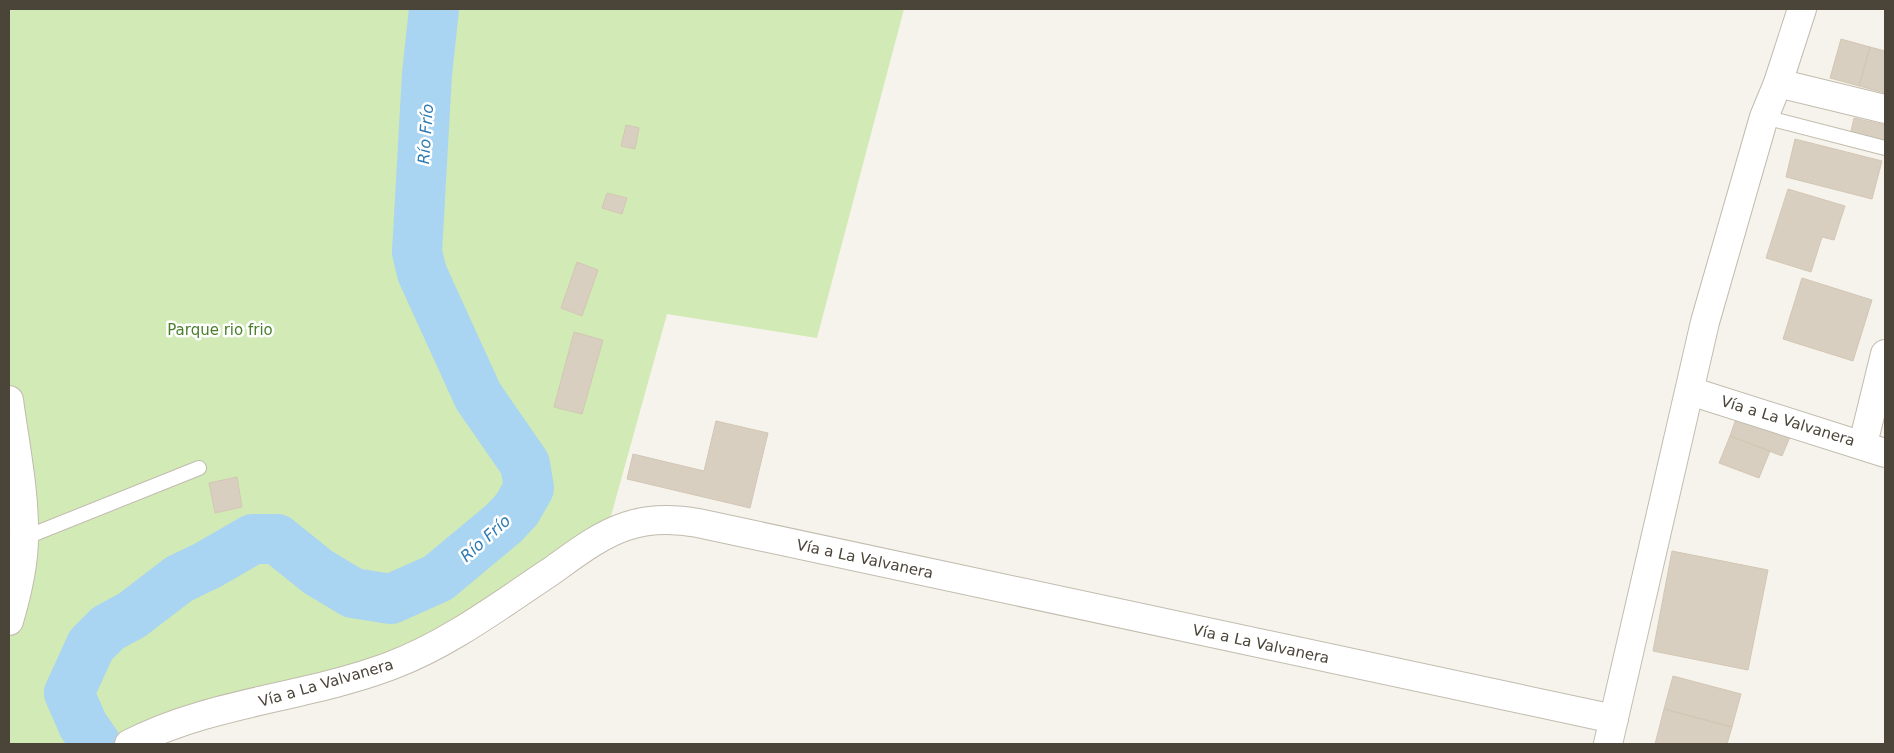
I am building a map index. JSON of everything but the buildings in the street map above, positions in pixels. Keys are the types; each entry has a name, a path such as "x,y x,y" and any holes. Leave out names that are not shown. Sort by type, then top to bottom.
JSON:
{"street":[{"path":"1611,732 1705,322 1764,117 1778,83 1802,9"},
{"path":"1778,83 1885,109"},
{"path":"1874,448 1885,354"},
{"name":"Vía a La Valvanera","path":"1690,391 1874,448"},
{"path":"9,400 22,491 24,538 19,587 9,621"},
{"name":"Vía a La Valvanera","path":"135,741 188,720 346,680 390,666 446,638 504,603 606,534 629,525 657,520 678,520 698,523 1611,732"}],"lane":[{"path":"1764,117 1885,148"},
{"path":"24,538 199,468"}],"green space":[{"name":"Parque rio frio","path":"9,9 904,9 817,338 667,314 606,534 446,639 129,744 9,744 9,621 19,587 9,400"}],"waterway":[{"name":"Río Frío","path":"96,744 83,725 69,693 91,645 108,628 132,615 179,579 253,539 277,539 318,572 353,593 391,599 438,578 504,523 517,509 529,488 525,464 478,396 422,273 417,252 427,74 434,9"}]}
